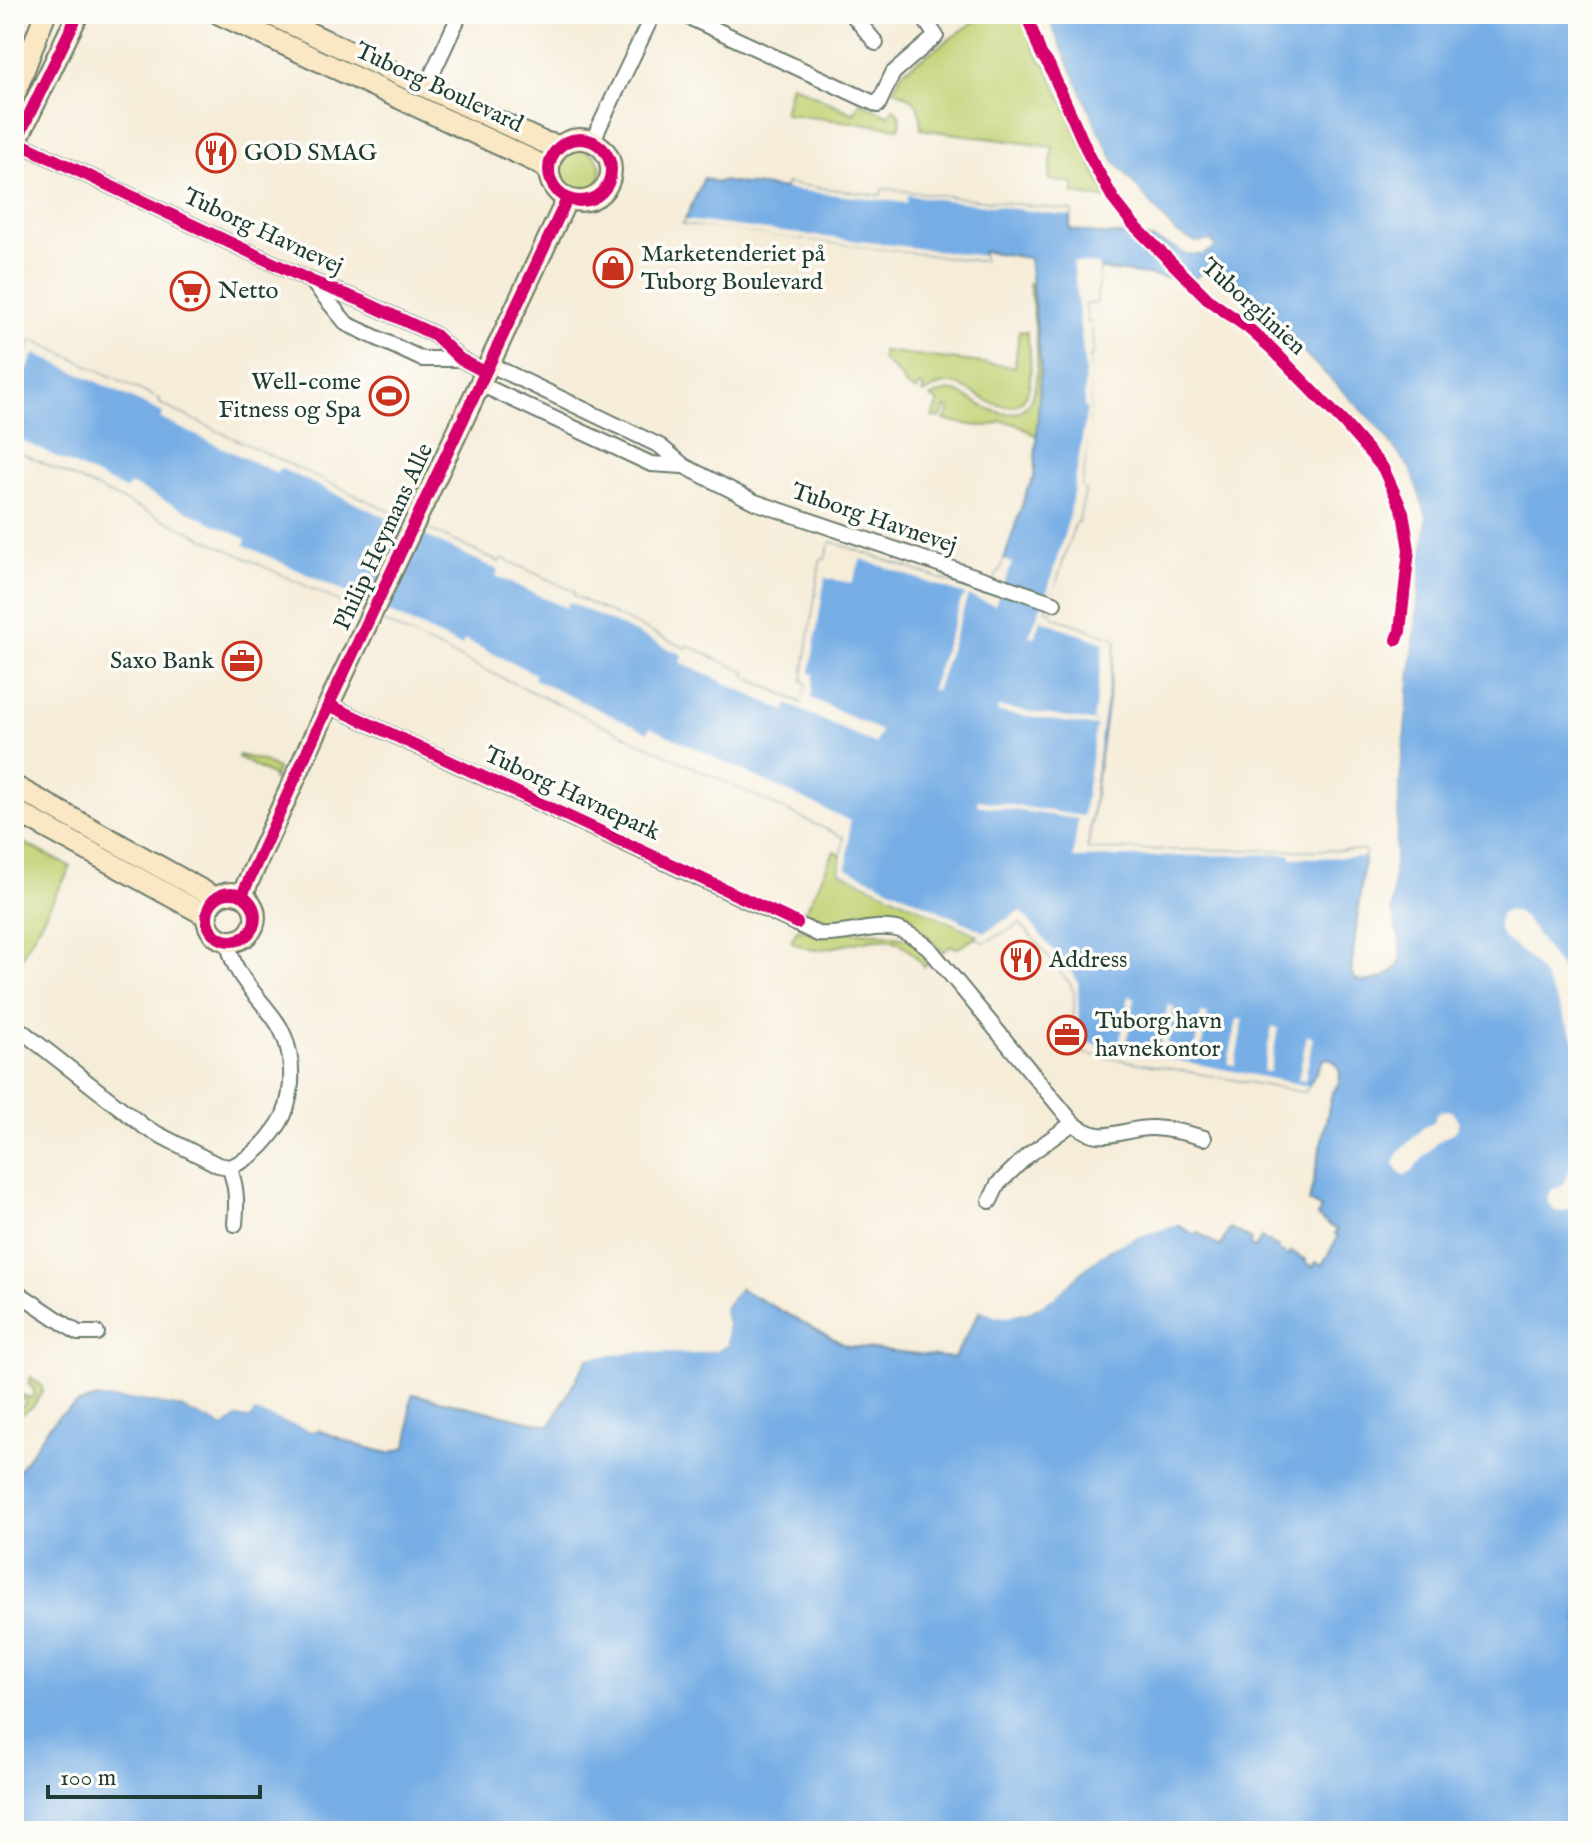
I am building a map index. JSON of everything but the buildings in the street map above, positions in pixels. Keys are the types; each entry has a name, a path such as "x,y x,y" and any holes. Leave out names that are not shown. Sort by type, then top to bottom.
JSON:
{"street":[{"path":"14,96 45,14"},
{"path":"16,144 35,81 63,14"},
{"path":"16,144 78,14"},
{"name":"Tuborg Boulevard","path":"219,14 276,21 543,142 560,146"},
{"path":"426,87 460,14"},
{"path":"592,142 653,14"},
{"path":"682,14 878,105 893,73 936,36 923,17"},
{"path":"852,14 876,43"},
{"name":"Tuborg Boulevard","path":"276,21 549,170"},
{"path":"575,139 592,142 606,153 611,171 609,180 593,199 567,199 553,187 549,170 554,153 560,146 575,139"},
{"name":"Tuborg Havnevej","path":"16,144 435,335 460,359 651,464 684,466"},
{"name":"Philip Heymans Alle","path":"242,895 567,199"},
{"name":"Tuborg Havnevej","path":"311,281 347,324 422,359 460,359"},
{"name":"Tuborg Havnevej","path":"485,373 660,446 684,466 755,502 1054,603"},
{"name":"Tuborg Havnepark","path":"329,705 818,934 883,928 914,937 928,947 1073,1123"},
{"path":"14,786 211,907"},
{"path":"14,810 211,907"},
{"path":"228,893 242,895 253,906 255,922 248,935 228,941 210,929 211,907 228,893"},
{"path":"14,1025 146,1128 218,1165 229,1167 260,1149 282,1118 289,1100 291,1064 284,1036 234,967 228,941"},
{"path":"990,1201 998,1184 1027,1156 1073,1123 1085,1132 1100,1136 1149,1128 1179,1131 1204,1138"},
{"path":"229,1167 237,1203 235,1224"},
{"path":"14,1290 78,1333 97,1333"}],"green space":[{"path":"968,14 1021,14 1035,50 1045,63 1108,199 1074,194 1074,184 1049,180 1053,147 921,129 916,104 894,89 902,72 974,22"},
{"path":"791,84 854,114 860,102 889,116 893,108 899,114 899,128 784,114"},
{"path":"580,150 595,156 601,171 595,186 580,192 565,186 559,171 565,156"},
{"path":"1029,283 1032,283 1040,364 1038,437 1016,424 1002,421 982,426 944,420 950,409 946,407 940,418 932,417 939,402 931,397 947,392 1010,414 1025,407 1033,392 1037,371"},
{"path":"1019,331 1027,332 1030,384 1019,403 1008,406 993,403 953,384 941,385 923,394 924,387 919,385 916,391 906,386 882,359 882,351 1015,367"},
{"path":"239,755 263,761 277,769 273,781 273,776"},
{"path":"14,838 71,867 14,971"},
{"path":"834,851 842,855 841,871 980,935 958,948 951,946 943,952 921,930 896,920 827,926 803,917"},
{"path":"797,930 881,933 909,939 932,960 924,967 903,946 884,939 820,950 809,949 791,941"},
{"path":"31,1377 43,1391 33,1406 14,1419 14,1411 25,1404 22,1395 30,1398 34,1395 34,1389 28,1384"}],"water":[{"path":"1046,14 1578,14 1578,1831 14,1831 14,1477 49,1427 60,1415 79,1403 99,1398 142,1400 181,1407 224,1427 236,1417 250,1418 255,1411 389,1453 405,1448 408,1442 413,1394 550,1426 588,1358 632,1352 705,1352 726,1346 727,1323 723,1309 739,1288 847,1346 954,1358 980,1311 1002,1315 1020,1314 1036,1308 1116,1246 1169,1227 1178,1225 1195,1235 1197,1232 1220,1247 1230,1228 1252,1240 1250,1245 1255,1248 1261,1238 1288,1256 1291,1252 1313,1267 1316,1262 1322,1265 1338,1237 1335,1234 1337,1230 1317,1217 1321,1209 1309,1202 1332,1093 1340,1079 1334,1061 1324,1059 1305,1092 1073,1051 1075,993 1021,923 985,942 977,938 979,935 840,871 844,837 14,449 14,380 33,340 160,400 159,404 500,563 503,559 574,592 573,596 686,649 688,646 746,673 745,677 803,704 807,682 803,681 821,559 825,560 831,542 986,595 1001,569 1027,490 1034,478 1041,364 1029,258 983,251 983,261 683,224 704,178 718,183 786,189 787,184 881,196 883,189 1072,211 1069,229 1156,240 1184,253 1202,254 1215,247 1212,241 1196,243 1175,233 1113,160","holes":["1213,263 1374,423 1411,471 1426,517 1400,773 1391,909 1401,958 1398,967 1383,978 1365,982 1355,979 1351,972 1365,851 1087,850 1116,639 1052,617 1052,613 1045,610 1075,522 1078,522 1085,491 1081,489 1089,422 1089,356 1093,355 1091,323 1087,323 1085,304 1096,303 1099,269 1192,281"]}],"pier":[{"path":"1042,14 1046,14 1113,160 1175,233 1196,243 1211,241 1215,247 1202,254 1184,253 1156,240 1158,237 1166,239 1186,249 1201,250 1210,245 1195,247 1172,236 1110,163"},
{"path":"787,184 881,196 883,189 1072,211 1071,216 907,195 906,203 786,189"},
{"path":"685,220 983,256 983,261 723,230 683,224"},
{"path":"1073,262 1098,265 1099,269 1096,303 1085,304 1087,323 1091,323 1093,355 1089,356 1089,436 1081,489 1085,491 1078,522 1075,522 1045,610 1052,613 1052,617 1116,639 1087,850 1365,851 1364,857 1291,858 1290,854 1073,858 1078,819 977,805 978,800 1083,816 1096,725 997,712 998,707 1096,722 1093,720 1104,643 1041,620 1034,638 1029,636 1048,589 1069,518 1087,408 1084,407 1085,370"},
{"path":"1212,263 1374,423 1411,471 1426,517 1400,772 1391,909 1401,958 1396,955 1387,909 1396,772 1422,517 1408,473 1371,425 1212,268 1198,282 1195,279"},
{"path":"33,340 160,400 159,404 500,563 503,559 574,592 573,596 686,649 688,646 746,673 745,677 802,704 821,559 825,560 831,542 986,595 1004,560 1012,563 995,605 968,596 936,691 931,689 965,595 861,559 852,583 825,578 810,673 814,674 811,698 881,731 875,744 788,704 785,711 680,662 683,655 569,602 566,608 496,576 498,570 280,468 277,473 161,419 163,413 35,353 14,396 14,380"},
{"path":"14,437 127,490 130,484 246,539 244,545 461,646 465,640 535,674 533,679 647,732 650,727 850,821 847,868 985,932 1022,912 1078,981 1079,1041 1309,1086 1305,1092 1073,1051 1075,993 1021,923 985,942 977,938 979,935 840,871 844,837 14,449"},
{"path":"1508,910 1525,919 1578,997 1578,1048 1543,975 1499,930 1501,914"},
{"path":"1129,996 1135,998 1127,1042 1120,1041"},
{"path":"1168,1005 1174,1007 1166,1051 1159,1050"},
{"path":"1201,1013 1208,1014 1199,1059 1193,1058"},
{"path":"1237,1019 1243,1020 1235,1065 1228,1064"},
{"path":"1272,1026 1278,1028 1270,1072 1263,1071"},
{"path":"1307,1035 1313,1037 1305,1081 1298,1080"},
{"path":"1448,1110 1458,1119 1454,1132 1436,1143 1411,1172 1404,1175 1398,1172 1394,1163 1399,1152 1424,1127 1434,1122 1436,1115"},
{"path":"1578,1152 1578,1199 1567,1210 1555,1211 1548,1202 1548,1196 1551,1190 1562,1186"},
{"path":"1173,1222 1178,1225 1110,1249 1055,1297 1031,1311 1008,1317 980,1311 982,1308 1008,1313 1029,1308 1052,1294 1108,1246 1136,1233"},
{"path":"736,1287 739,1288 723,1309 727,1323 727,1345 718,1350 694,1354 638,1352 588,1358 590,1354 638,1348 693,1350 723,1343 719,1309"},
{"path":"100,1394 142,1396 182,1403 224,1422 234,1413 248,1414 255,1407 312,1427 318,1426 318,1430 311,1431 255,1412 250,1418 236,1417 224,1427 181,1407 142,1400 99,1398"}],"cycle path":[{"path":"14,146 78,14"},
{"name":"Tuborglinien","path":"1023,14 1028,19 1041,54 1049,65 1089,155 1114,200 1133,224 1210,301 1272,349 1383,468 1403,512 1409,550 1397,640"},
{"path":"580,139 592,141 602,148 609,158 611,170 609,182 602,192 592,199 580,201 568,199 558,192 551,182 549,170 551,158 558,148 568,141 580,139"},
{"path":"17,142 311,281 435,335 460,359 485,372"},
{"path":"242,895 567,199"},
{"path":"329,705 797,923"},
{"path":"231,893 248,900 255,917 248,934 231,941 214,934 207,917 214,900 231,893"}],"place":[{"name":"GOD SMAG","path":"216,153"},
{"name":"Marketenderiet på Tuborg Boulevard","path":"613,268"},
{"name":"Netto","path":"190,291"},
{"name":"Well-come Fitness og Spa","path":"389,396"},
{"name":"Saxo Bank","path":"242,661"},
{"name":"Address","path":"1021,960"},
{"name":"Tuborg havn havnekontor","path":"1067,1035"}]}
